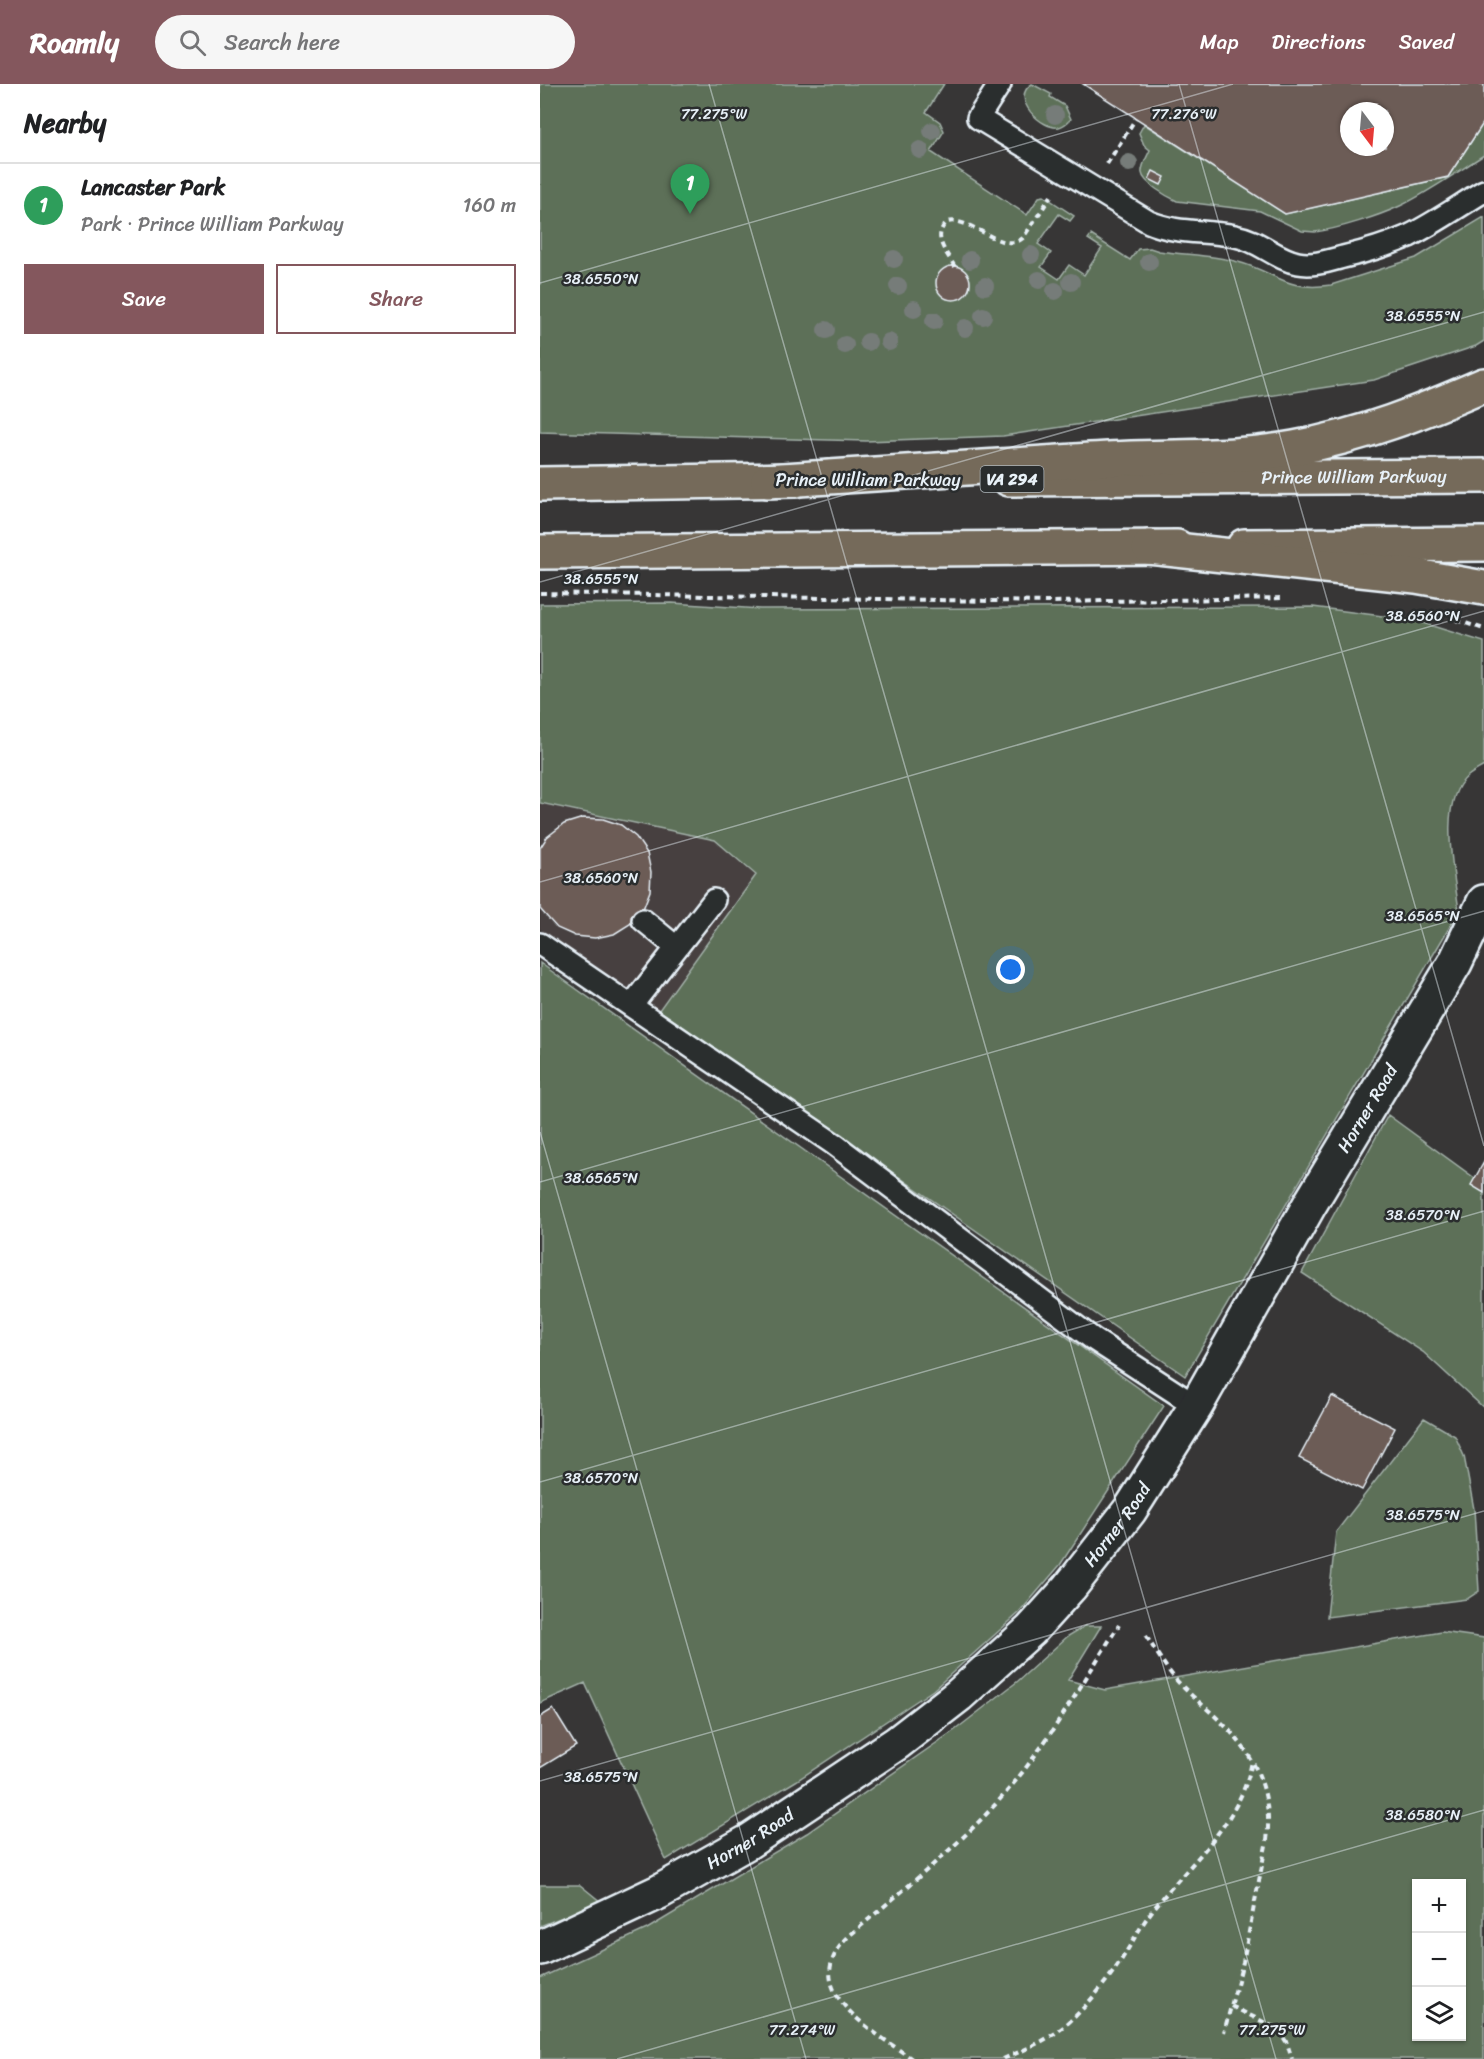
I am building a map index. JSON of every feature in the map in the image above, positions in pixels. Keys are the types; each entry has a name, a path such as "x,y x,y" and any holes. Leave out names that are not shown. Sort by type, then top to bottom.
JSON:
{"main road":[{"path":"768,481 1112,458 1246,454 1294,448 1388,424 1424,412 1484,385"},
{"name":"Prince William Parkway","path":"540,484 1484,477"},
{"path":"540,552 1484,544"},
{"path":"1149,547 1416,576 1484,588"}],"street":[{"name":"Horner Road","path":"540,1948 659,1892 748,1842 897,1743 959,1695 1031,1630 1070,1587 1130,1510 1196,1406 1310,1204 1455,963 1484,902"}],"lane":[{"path":"1000,84 978,118 1092,188 1163,228 1235,236 1262,245 1292,261 1312,264 1350,255 1409,236 1484,191"},
{"path":"631,1006 714,900"},
{"path":"643,920 676,947"},
{"path":"540,944 834,1144 1093,1338 1196,1406"}],"path":[{"path":"1092,188 1136,118"},
{"path":"955,267 939,237 947,222 959,221 1007,243 1017,243 1023,238 1067,172"},
{"path":"540,593 1016,602 1288,598"},
{"path":"1448,618 1484,628"},
{"path":"912,2059 866,2025 841,2000 830,1982 829,1972 835,1952 848,1937 974,1826 1022,1774 1119,1625"},
{"path":"1146,1636 1173,1677 1236,1737 1252,1761 1268,1799 1269,1821 1243,1962 1224,2032"},
{"path":"1004,2059 1036,2045 1059,2031 1091,1998 1118,1965 1153,1910 1231,1816 1245,1790 1252,1761"},
{"path":"1231,2006 1278,2029 1287,2043 1292,2059"}],"shaded area":[{"path":"540,803 716,840 756,875 659,1010 540,929"}],"green space":[{"path":"540,84 944,84 926,112 940,122 944,131 931,152 1027,215 1039,197 1044,196 1074,216 1070,221 1059,214 1038,244 1051,253 1041,267 1059,279 1069,265 1084,275 1102,248 1088,239 1091,235 1130,260 1138,249 1150,248 1238,262 1302,286 1331,285 1416,258 1484,217 1484,341 1476,346 1374,380 1003,436 866,441 540,432"},
{"path":"1032,84 1051,94 1050,97 1065,106 1071,119 1064,125 1052,127 1044,124 1030,112 1024,97 1026,90"},
{"path":"1484,122 1484,155 1432,188 1400,206 1358,222 1315,232 1302,231 1260,211 1177,201 1151,185 1142,173 1143,164 1150,150 1144,145 1139,133 1144,124 1285,214 1448,177"},
{"path":"672,603 760,609 1313,607 1413,620 1484,642 1484,766 1468,776 1458,788 1450,820 1450,840 1459,911 1185,1376 659,1010 756,875 715,840 540,803 540,604"},
{"path":"540,963 1164,1406 1060,1565 1019,1613 933,1690 796,1781 666,1860 585,1683 540,1703"},
{"path":"1388,1115 1484,1185 1484,1408 1423,1352 1302,1273"},
{"path":"1424,1418 1455,1436 1464,1456 1474,1509 1479,1591 1467,1599 1327,1617 1336,1532"},
{"path":"1085,1626 1101,1626 1068,1680 1105,1690 1442,1632 1484,1638 1484,2059 540,2059 540,1978 647,1929 807,1833 955,1730 1018,1681 1068,1636"},
{"path":"540,1885 580,1885 601,1902 540,1926"}],"building":[{"path":"1083,84 1484,84 1484,122 1448,177 1285,214"},
{"path":"1153,171 1165,177 1161,185 1149,179"},
{"path":"953,266 965,271 970,283 965,295 953,300 941,295 936,283 941,271"},
{"path":"583,818 603,819 621,825 636,837 647,853 651,872 650,891 643,909 630,924 614,934 595,938 575,936 557,928 540,909 540,848 547,837 564,824"},
{"path":"1484,1162 1484,1193 1471,1185"},
{"path":"1332,1396 1395,1428 1362,1490 1299,1458"},
{"path":"553,1709 576,1746 540,1768 540,1717"}],"place":[{"name":"Lancaster Park","path":"690,214"}]}
